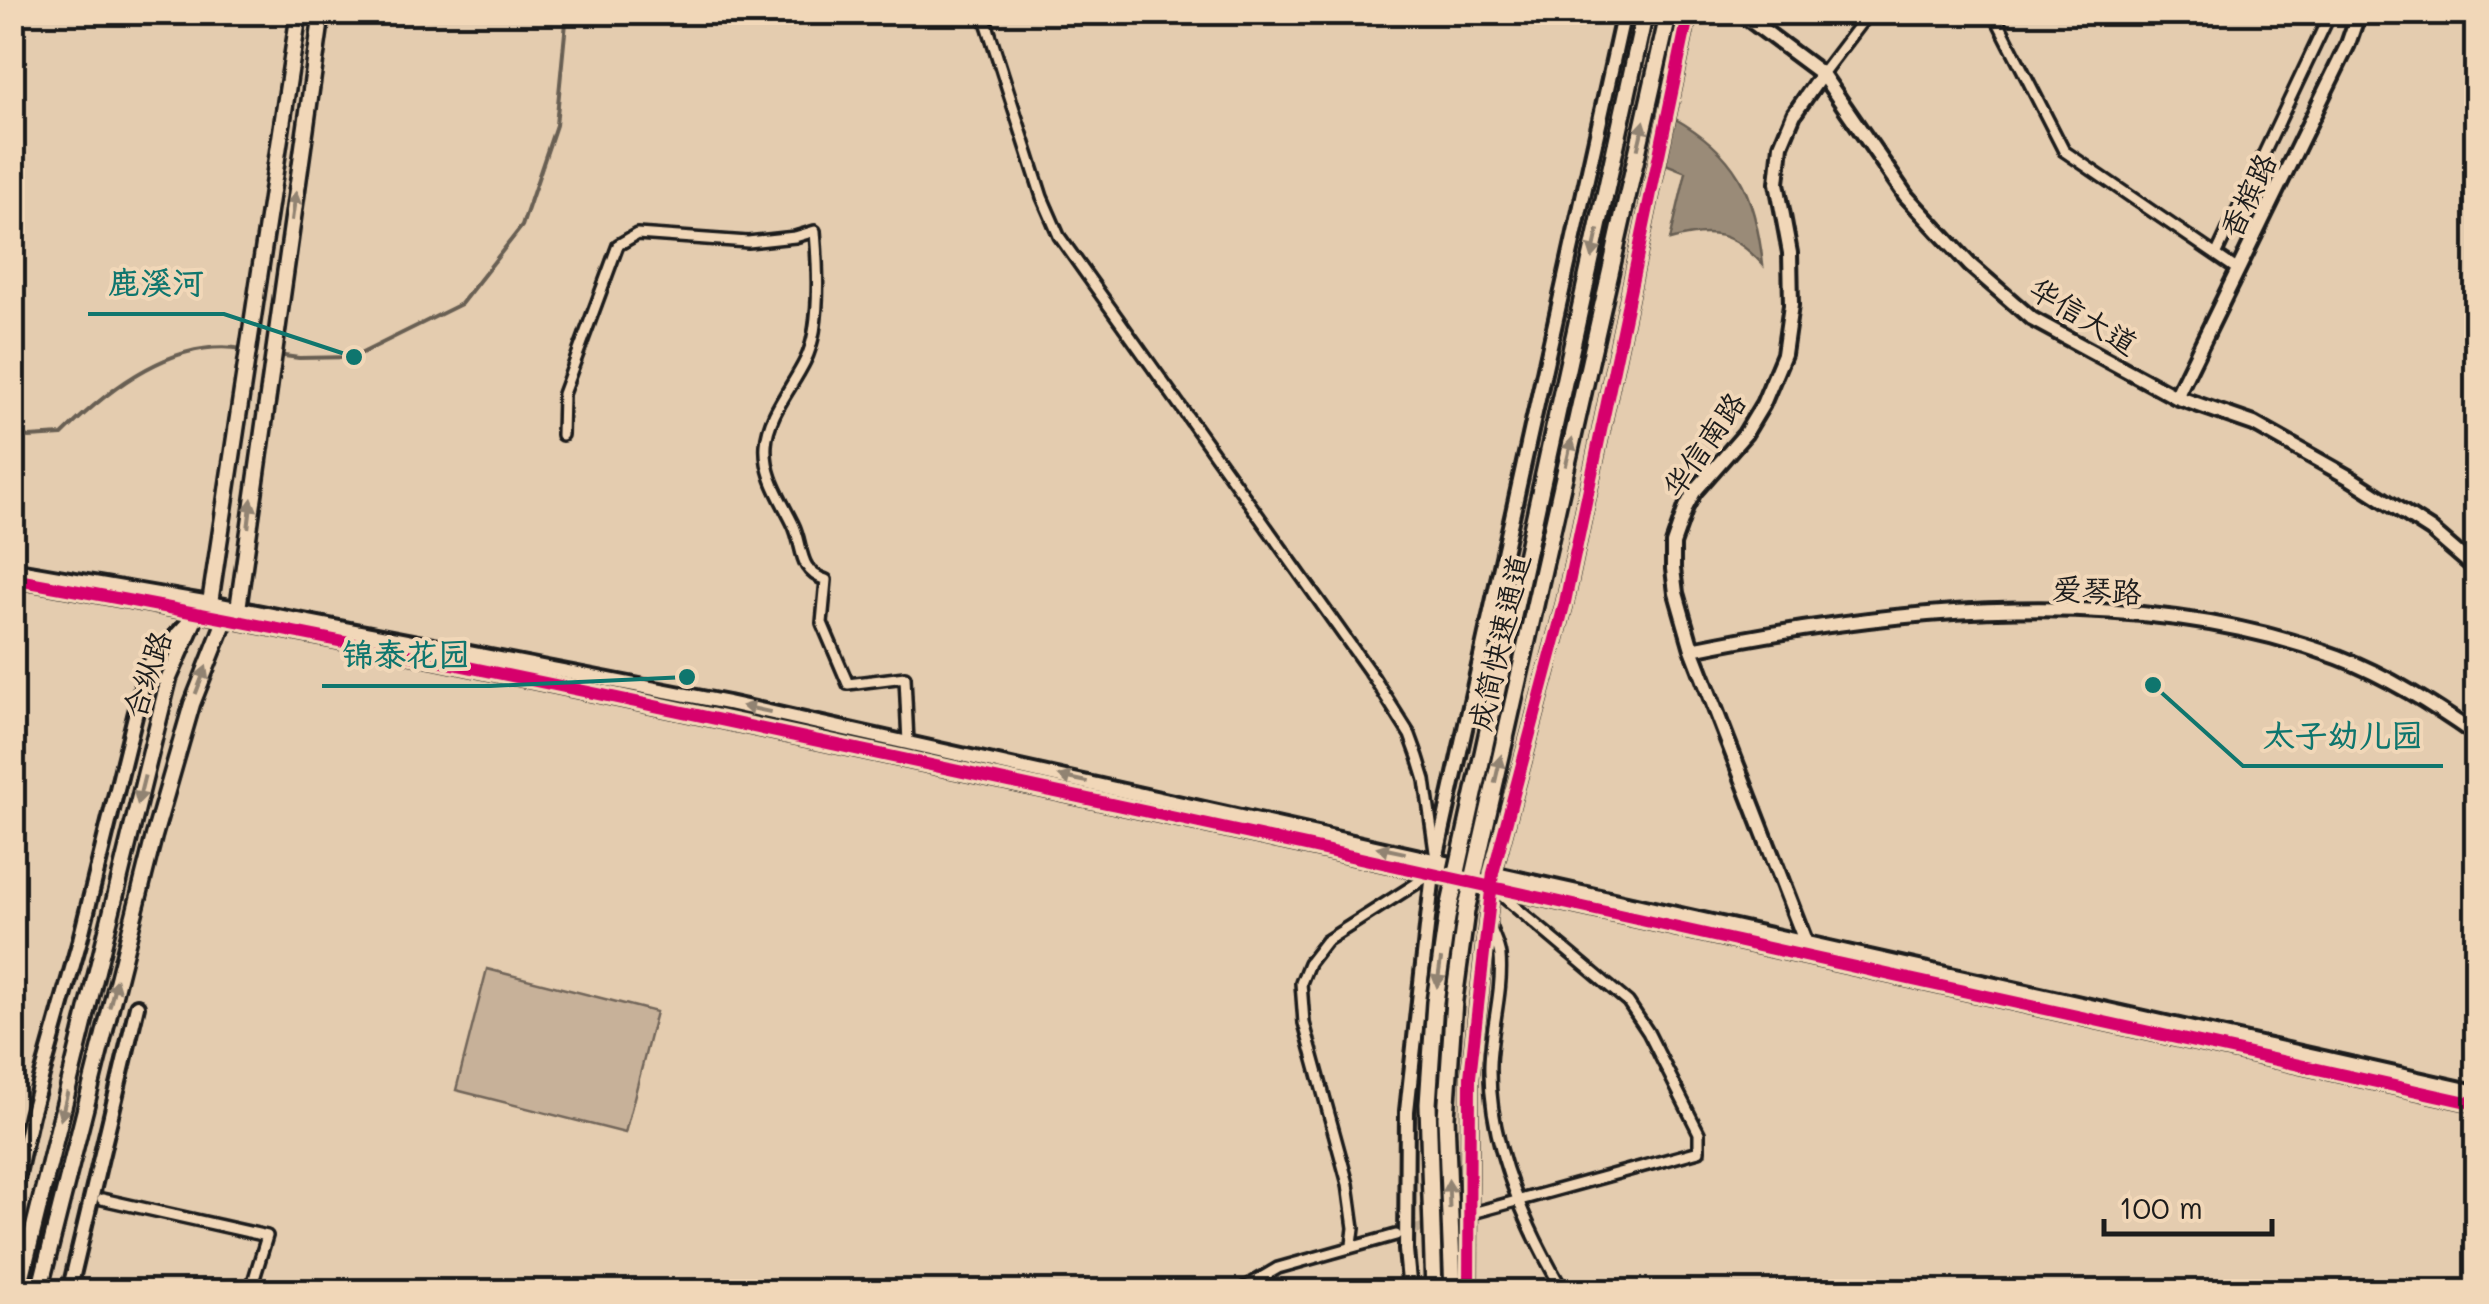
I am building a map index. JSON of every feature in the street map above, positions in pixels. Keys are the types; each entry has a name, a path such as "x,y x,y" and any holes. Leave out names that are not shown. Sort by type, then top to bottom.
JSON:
{"highway":[{"name":"成简快速通道","path":"1434,1292 1428,1104 1434,1002 1447,918 1646,12"},
{"name":"成简快速通道","path":"1452,1292 1446,1117 1454,1000 1466,911 1669,12"}],"main road":[{"name":"合纵路","path":"18,1292 168,678 204,607 299,12"},
{"name":"合纵路","path":"40,1292 154,836 192,704 232,614 322,12"}],"street":[{"path":"983,12 1042,197 1059,236 1410,734 1425,780 1434,866"},
{"path":"1410,1292 1406,1250 1407,1111 1434,866 1624,12"},
{"path":"1469,1292 1470,1077 1492,879 1565,602 1689,12"},
{"name":"华信大道","path":"1739,12 1822,74 1906,196 1970,266 2032,319 2176,397 2254,424 2431,530 2476,568"},
{"path":"1822,74 1869,12"},
{"path":"1993,12 2064,151 2238,270"},
{"path":"2216,255 2331,12"},
{"name":"香槟路","path":"2176,397 2348,44 2359,12"},
{"name":"华信南路","path":"1806,948 1692,649 1676,593 1673,544 1694,492 1745,434 1784,354 1792,304 1790,253 1777,184 1781,145 1794,114 1822,74"},
{"path":"562,435 563,394 618,245 637,234 748,242 794,238 815,231 815,324 807,358 780,402 766,444 774,491 794,524 803,564 826,580 822,623 848,684 905,677 908,743"},
{"path":"12,569 786,734 1434,866"},
{"path":"12,579 204,607"},
{"path":"12,1200 147,667 204,607"},
{"name":"爱琴路","path":"1692,649 1935,613 2020,611 2177,619 2248,630 2340,658 2423,698 2476,735"},
{"path":"232,614 728,703 1492,879 2476,1092"},
{"path":"1352,1245 1354,1228 1348,1184 1304,1023 1301,982 1309,963 1326,941 1434,866"},
{"path":"1476,1212 1698,1151 1700,1146 1699,1134 1638,1014 1492,879"},
{"path":"1488,920 1500,954 1490,1065 1492,1104 1507,1166 1547,1262 1564,1292"},
{"path":"1806,948 2476,1104"},
{"path":"69,1292 138,1006"},
{"path":"102,1200 267,1236 250,1292"},
{"path":"1238,1292 1278,1268 1396,1235"}],"shaded area":[{"path":"1672,117 1713,145 1739,178 1755,217 1763,265 1742,245 1721,236 1698,234 1670,240 1686,172 1663,163"},
{"path":"487,969 656,1012 625,1133 456,1090"}],"waterway":[{"path":"277,355 354,357 461,304 522,226 556,125 567,12"},
{"path":"12,433 29,437 62,435 100,400 144,370 192,351 243,349"}],"tunnel":[{"path":"1403,1233 1470,1214"}],"cycle path":[{"path":"1469,1292 1470,1077 1493,873 1565,602 1689,12"},
{"path":"12,579 703,716 2476,1104"}],"place":[{"name":"鹿溪河","path":"354,357"},
{"name":"锦泰花园","path":"687,677"},
{"name":"太子幼儿园","path":"2153,685"}]}
